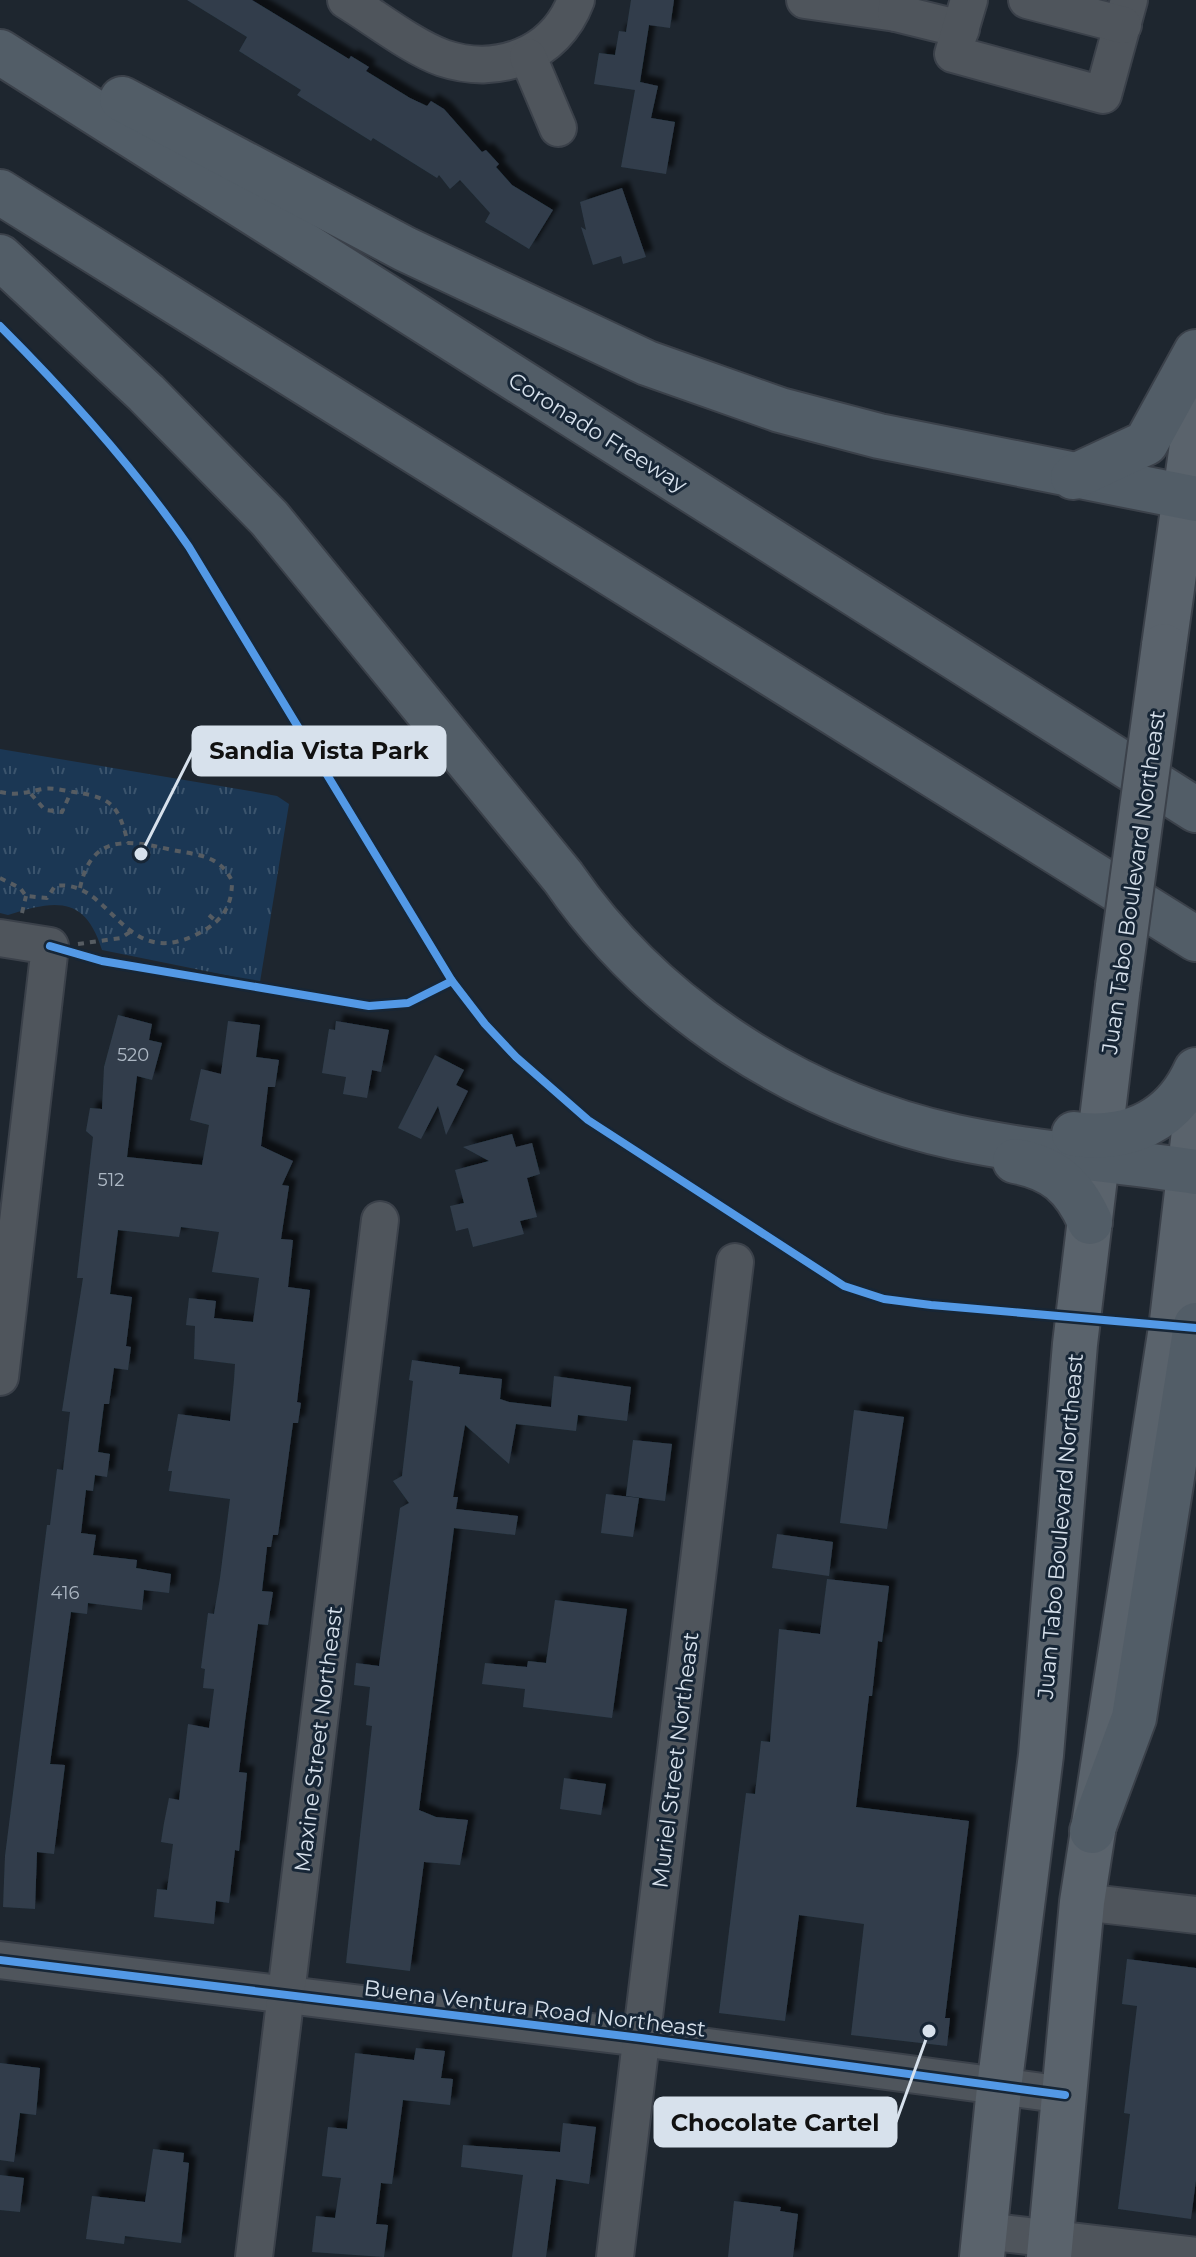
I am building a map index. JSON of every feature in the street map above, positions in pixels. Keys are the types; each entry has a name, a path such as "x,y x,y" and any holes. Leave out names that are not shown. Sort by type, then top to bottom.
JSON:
{"highway":[{"path":"0,34 405,249 647,363 780,410 1073,477 1190,499"},
{"name":"Coronado Freeway","path":"0,52 1196,810"},
{"path":"0,192 1196,939"},
{"path":"0,257 146,393 269,518 563,877 590,917 656,983 747,1052 838,1100 957,1137 1099,1147 1192,1171"},
{"path":"1073,477 1146,443 1196,352"},
{"path":"656,983 666,1010 767,1079 814,1104 883,1131 1044,1168 1073,1190 1090,1222"},
{"path":"1099,1147 1157,1119 1177,1101 1196,1070"},
{"path":"1092,1831 1134,1718 1196,1325"}],"main road":[{"name":"Juan Tabo Boulevard Northeast","path":"984,2244 999,2088 1041,1755 1074,1359 1118,986 1164,646 1190,499 1196,416"},
{"path":"1050,2248 1082,1902 1169,1336 1192,1171 1196,1114"}],"street":[{"path":"346,0 441,57 483,64 528,57 561,27 576,0"},
{"path":"805,0 965,15 953,54 1103,95 1126,12 1027,0"},
{"path":"528,57 558,128"},
{"path":"0,1377 63,950 11,926"},
{"name":"Maxine Street Northeast","path":"254,2257 380,1220"},
{"name":"Muriel Street Northeast","path":"615,2257 735,1262"},
{"path":"1082,1902 1196,1915"},
{"name":"Buena Ventura Road Northeast","path":"0,1960 641,2038 1065,2095"},
{"path":"984,2244 1196,2256"}],"path":[{"path":"0,792 31,794 43,789 93,794 110,803 120,815 128,843"},
{"path":"31,794 45,810 62,812 71,792"},
{"path":"0,878 20,888 26,896 47,898 55,886 67,884 80,888 92,894 130,932 152,941 183,941 217,922 229,907 232,891 228,872 203,854 128,843 115,843 97,852 84,871 80,888"},
{"path":"11,926 26,896"},
{"path":"209,915 217,922"},
{"path":"63,950 109,941 130,932"}],"green space":[{"path":"0,749 277,796 289,804 260,982 102,950 87,919 66,906 40,906 8,915 0,913"}],"building":[{"path":"187,0 252,0 349,59 351,56 369,67 366,71 410,98 427,106 431,101 444,109 482,152 486,150 499,164 496,167 512,185 553,210 529,249 485,222 490,213 460,180 450,189 439,175 437,178 373,138 371,141 297,95 301,90 239,51 247,37"},
{"path":"631,0 674,0 670,28 649,25 640,82 658,86 651,118 675,122 666,174 621,167 635,90 594,84 599,53 615,55 619,31 626,32"},
{"path":"622,188 646,257 623,264 621,256 593,265 581,227 586,230 580,202"},
{"path":"118,1015 152,1024 149,1040 162,1043 152,1080 137,1076 127,1157 202,1165 209,1125 190,1120 201,1069 221,1074 228,1021 260,1025 256,1057 279,1060 275,1087 268,1087 261,1146 293,1161 282,1185 289,1186 281,1239 293,1240 288,1287 310,1290 297,1402 301,1403 298,1423 293,1423 278,1535 273,1535 271,1547 267,1547 262,1591 273,1592 268,1625 258,1624 245,1721 239,1772 247,1773 239,1851 235,1850 229,1903 216,1901 214,1924 154,1917 157,1889 167,1890 173,1844 161,1842 169,1798 179,1800 188,1724 209,1728 214,1689 203,1688 205,1669 201,1668 208,1613 214,1614 230,1499 169,1491 172,1471 168,1471 178,1414 230,1421 235,1364 194,1359 195,1326 186,1325 189,1298 216,1301 214,1318 253,1322 259,1278 212,1272 219,1232 181,1227 179,1237 118,1230 110,1294 132,1297 126,1346 131,1347 128,1370 114,1368 109,1404 104,1404 98,1452 110,1454 107,1477 95,1475 93,1491 86,1490 81,1533 96,1535 93,1555 137,1560 136,1568 171,1574 169,1593 144,1590 142,1610 88,1603 87,1614 71,1612 50,1764 65,1765 54,1854 37,1852 35,1909 3,1907 5,1856 47,1525 50,1525 57,1469 63,1470 70,1412 62,1411 83,1278 77,1278 93,1137 86,1131 90,1108 102,1109 104,1067"},
{"path":"336,1021 389,1030 381,1072 372,1070 367,1098 343,1094 346,1077 322,1073 329,1029 335,1030"},
{"path":"435,1055 464,1070 456,1085 468,1091 446,1135 438,1106 421,1139 398,1128"},
{"path":"512,1134 516,1147 532,1143 540,1174 527,1178 537,1217 520,1221 524,1234 473,1247 468,1228 456,1231 450,1206 464,1203 455,1170 489,1161 463,1147"},
{"path":"412,1360 460,1367 459,1374 502,1379 500,1399 509,1402 551,1407 554,1376 631,1387 627,1421 578,1415 576,1431 516,1424 509,1464 465,1425 453,1497 458,1497 456,1509 518,1516 515,1535 454,1528 419,1810 436,1817 468,1820 460,1865 424,1862 410,1971 346,1963 372,1726 366,1725 370,1687 354,1685 356,1663 379,1666 400,1508 409,1503 393,1481 402,1476 413,1381 409,1380"},
{"path":"854,1410 904,1417 887,1529 840,1523"},
{"path":"633,1440 672,1444 665,1501 626,1496"},
{"path":"606,1494 639,1498 633,1537 601,1533"},
{"path":"777,1534 833,1542 829,1576 772,1568"},
{"path":"827,1579 889,1586 882,1642 878,1641 872,1696 869,1696 856,1807 969,1821 945,2018 950,2018 947,2046 851,2035 864,1924 799,1915 785,2021 719,2013 746,1793 755,1794 761,1741 770,1742 779,1629 820,1634"},
{"path":"555,1600 627,1609 612,1718 523,1707 525,1689 482,1684 485,1663 527,1667 528,1661 546,1663"},
{"path":"564,1778 606,1784 601,1815 560,1809"},
{"path":"1127,1959 1196,1968 1196,2180 1191,2219 1118,2209 1130,2114 1124,2113 1137,2006 1122,2004"},
{"path":"416,2048 445,2051 441,2078 453,2079 450,2105 403,2100 392,2184 381,2183 376,2224 388,2225 384,2257 312,2252 316,2216 335,2218 341,2178 322,2176 328,2127 347,2129 355,2053 414,2060"},
{"path":"0,2063 40,2068 36,2115 20,2113 14,2162 0,2160"},
{"path":"563,2123 596,2127 589,2184 556,2179 546,2257 512,2257 523,2175 461,2167 463,2145 560,2152"},
{"path":"153,2149 184,2153 183,2162 189,2163 181,2243 125,2236 124,2244 86,2239 92,2196 145,2202"},
{"path":"0,2175 24,2178 20,2212 0,2210"},
{"path":"734,2201 781,2207 780,2211 798,2214 793,2257 728,2257"}],"cycle path":[{"path":"0,326 100,432 189,547 452,981 485,1024 516,1057 588,1120 844,1286 884,1299 931,1305 1196,1328"},
{"path":"50,946 102,961 369,1006 408,1003 452,981"},
{"path":"0,1960 641,2038 1065,2095"}],"place":[{"name":"Sandia Vista Park","path":"141,854"},
{"name":"Chocolate Cartel","path":"929,2031"}]}
